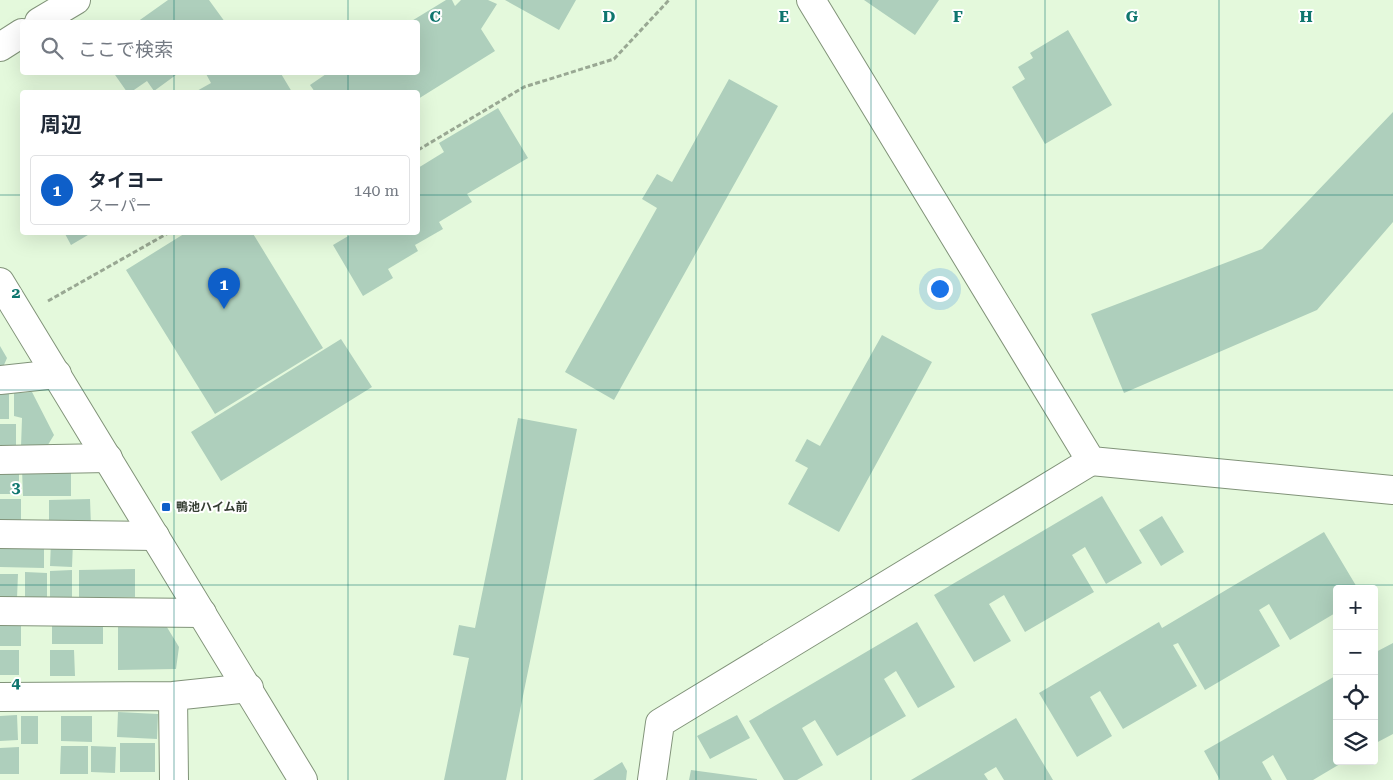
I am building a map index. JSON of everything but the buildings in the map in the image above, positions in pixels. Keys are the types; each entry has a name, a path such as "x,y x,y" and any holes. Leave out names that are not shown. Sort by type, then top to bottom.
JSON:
{"street":[{"path":"43,20 76,0"},
{"path":"811,0 1091,460"},
{"path":"0,46 20,34"},
{"path":"1,284 249,688 303,780"},
{"path":"0,380 57,374"},
{"path":"0,460 108,458"},
{"path":"652,780 660,723 1091,460 1393,490"},
{"path":"0,534 155,536"},
{"path":"0,611 202,613"},
{"path":"0,696 173,696 249,688"},
{"path":"173,696 174,780"}],"path":[{"path":"420,149 524,87 614,59 669,0"},
{"path":"21,316 165,235"}],"place":[{"name":"タイヨー","path":"224,309"},
{"name":"鴨池ハイム前","path":"166,507"}]}
